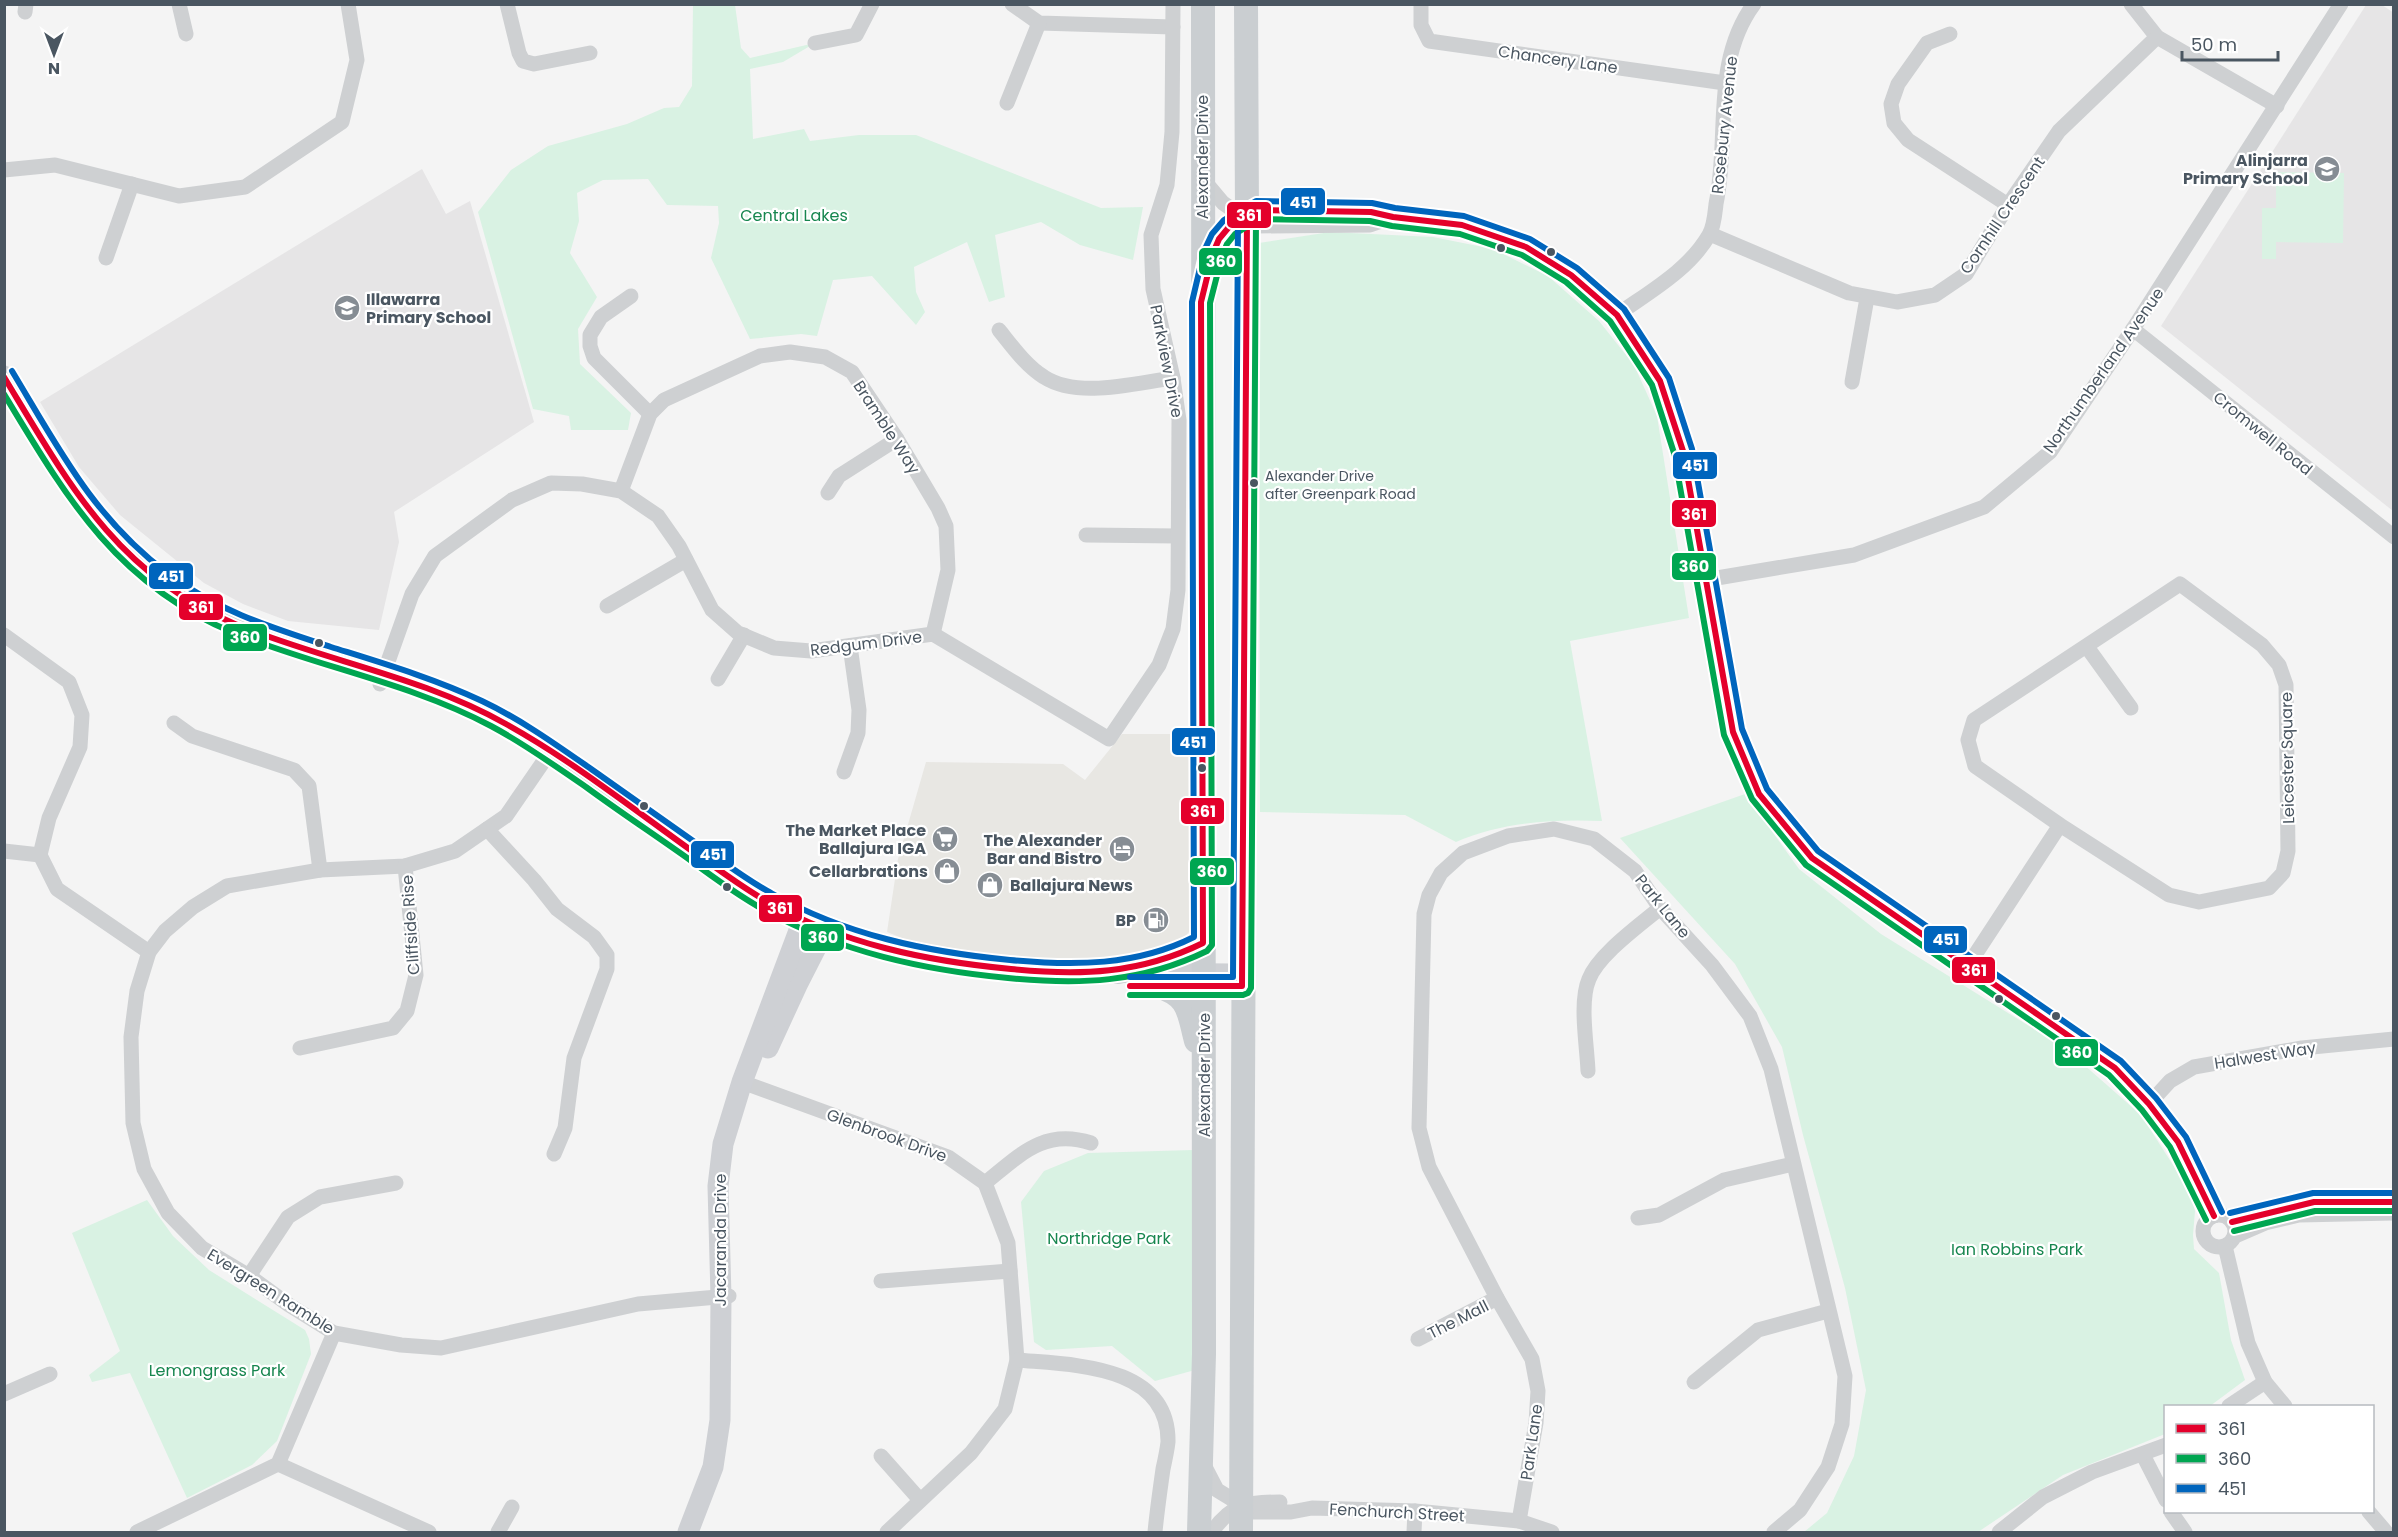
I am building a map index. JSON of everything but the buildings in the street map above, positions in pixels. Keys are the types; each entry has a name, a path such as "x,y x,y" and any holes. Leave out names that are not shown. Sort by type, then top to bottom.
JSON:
{"main road":[{"name":"Alexander Drive","path":"1199,1533 1204,1354 1203,4"},
{"path":"1241,1533 1246,4"},
{"path":"4,376 77,494 101,525 134,558 209,611 261,634 382,678 547,756 674,855 736,898 874,959 977,980 1051,985 1157,986 1203,980"},
{"path":"4,393 67,496 98,535 143,578 204,618 253,640 382,678"},
{"name":"Jacaranda Drive","path":"748,1084 800,925"},
{"path":"823,935 924,959 1036,971 1118,972 1203,980 1242,980"},
{"name":"Jacaranda Drive","path":"704,1533 723,1475 732,1427 726,1297 717,1186 723,1144 748,1084 823,935"},
{"path":"1118,972 1164,961 1203,943"},
{"path":"1157,986 1178,994 1184,1002 1204,1066"},
{"name":"Jacaranda Drive","path":"688,1533 713,1467 720,1420 726,1297"}],"street":[{"path":"179,4 186,34"},
{"path":"4,170 55,165 179,196 246,187 342,122 357,60 348,4"},
{"path":"507,4 523,61 534,64 590,53"},
{"path":"815,44 856,34 872,4"},
{"path":"1012,4 1039,22 1173,27"},
{"name":"Parkview Drive","path":"1109,739 1159,665 1173,629 1178,590 1179,420 1173,378 1153,289 1151,235 1167,185 1172,132 1173,4"},
{"name":"Chancery Lane","path":"1421,4 1421,26 1429,41 1725,83"},
{"name":"Rosebury Avenue","path":"1617,315 1680,269 1710,234 1720,186 1725,83 1732,45 1744,17 1754,4"},
{"path":"2131,4 2157,37 2277,106"},
{"name":"Northumberland Avenue","path":"1705,580 1854,555 1984,507 2050,452 2133,329 2341,4"},
{"path":"1007,103 1039,22"},
{"path":"1950,34 1927,44 1898,84 1891,104 1894,123 1908,141 2008,205"},
{"name":"Cornhill Crescent","path":"1710,234 1867,298 1897,302 1935,295 1966,274 2008,205 2059,131 2157,37"},
{"path":"1202,178 1223,203 1247,218"},
{"path":"106,258 132,184"},
{"path":"1202,302 1213,253 1219,239 1229,227 1257,210 1371,212 1393,217 1462,225 1526,247 1571,275 1617,315 1660,381 1683,451 1733,732 1759,794 1812,858 2115,1068 2149,1104 2178,1142 2214,1216"},
{"path":"621,491 650,414 594,358 590,346 590,335 601,317 631,296"},
{"path":"1852,382 1867,298"},
{"name":"Cromwell Road","path":"2133,329 2394,537"},
{"path":"999,330 1025,361 1045,378 1071,387 1092,389 1173,378"},
{"name":"Bramble Way","path":"650,414 664,400 760,356 796,353 825,357 852,372 897,439 938,508 946,526 948,570 933,634"},
{"path":"828,492 839,476 897,439"},
{"name":"Redgum Drive","path":"382,678 412,594 435,556 512,500 551,483 582,484 621,491 658,516 687,560 712,610 744,635 774,648 811,651 933,634 1109,739"},
{"path":"1086,535 1178,536"},
{"path":"607,606 687,560"},
{"name":"Leicester Square","path":"2180,584 2262,645 2279,665 2286,685 2288,851 2283,873 2269,888 2199,902 2169,896 2060,825 1975,766 1968,740 1974,720 2087,648 2180,584"},
{"path":"4,635 69,682 82,714 80,747 49,818 40,855 57,889 149,952"},
{"path":"717,679 744,635"},
{"path":"844,772 858,733 859,710 850,646"},
{"path":"2087,648 2131,708"},
{"path":"174,723 192,736 294,770 309,786 320,870"},
{"name":"Evergreen Ramble","path":"547,756 506,816 455,851 405,866 320,870 227,886 193,907 172,925 149,952 137,991 131,1037 133,1123 144,1170 168,1213 202,1248 249,1276 289,1305 334,1333 400,1345 441,1348 638,1304 726,1297"},
{"path":"1967,967 2060,825"},
{"path":"487,829 557,909 594,937 607,955 607,969 574,1059 565,1128 554,1154"},
{"name":"Park Lane","path":"1519,1521 1536,1423 1538,1391 1532,1359 1497,1298 1429,1167 1419,1128 1424,914 1429,895 1441,873 1463,853 1508,836 1554,829 1594,839 1635,871 1660,908 1712,965 1750,1016 1771,1069 1845,1376 1842,1424 1828,1467 1800,1510 1774,1533"},
{"path":"4,851 40,855"},
{"name":"Cliffside Rise","path":"300,1047 393,1028 407,1011 416,975 405,866"},
{"path":"1588,1071 1584,996 1589,978 1605,957 1660,908"},
{"name":"Halwest Way","path":"2149,1104 2170,1081 2194,1067 2302,1047 2394,1039"},
{"name":"Glenbrook Drive","path":"748,1084 948,1157 967,1168 985,1183"},
{"path":"887,1533 971,1453 1005,1409 1017,1360 1008,1243 985,1183 1035,1145 1062,1138 1075,1138 1091,1143"},
{"path":"1638,1218 1659,1215 1724,1180 1793,1164"},
{"path":"249,1276 288,1217 320,1197 396,1183"},
{"path":"2214,1216 2204,1227 2204,1236 2210,1245 2295,1205 2394,1202"},
{"path":"2231,1235 2265,1222 2299,1215 2394,1213"},
{"path":"2214,1216 2226,1217 2231,1235 2248,1343 2265,1382 2283,1405"},
{"path":"881,1281 1010,1271"},
{"name":"The Mall","path":"1418,1339 1497,1298"},
{"path":"1694,1382 1758,1330 1828,1311"},
{"path":"137,1533 157,1528 278,1464 334,1333"},
{"path":"1017,1360 1093,1367 1128,1378 1152,1397 1162,1412 1168,1441 1155,1533"},
{"path":"4,1394 50,1374"},
{"path":"2232,1405 2265,1382"},
{"path":"1999,1533 2043,1497 2092,1472 2164,1447"},
{"path":"2143,1455 2164,1496"},
{"path":"881,1456 920,1500"},
{"name":"Fenchurch Street","path":"1201,1459 1217,1490 1253,1512 1291,1512 1312,1508 1415,1511 1519,1521 1552,1533"},
{"path":"278,1464 429,1533"},
{"path":"1212,1533 1222,1519 1242,1505"},
{"path":"498,1533 512,1506"},
{"path":"1414,1533 1415,1511"},
{"path":"2173,1513 2185,1533"},
{"path":"2370,1513 2386,1533"}],"shaded area":[{"name":"Alinjarra Primary School","path":"2366,5 2382,5 2394,13 2393,511 2161,326"},
{"name":"Illawarra Primary School","path":"422,169 446,214 470,201 534,422 394,512 399,542 379,630 288,621 243,604 204,583 120,515 79,467 40,402"},
{"path":"1122,734 1190,734 1190,931 1170,952 1149,958 1093,960 979,957 937,952 887,932 898,859 926,762 1063,764 1085,780"}],"green space":[{"name":"Central Lakes","path":"693,4 735,5 741,48 750,58 815,43 783,62 750,69 753,139 804,129 810,141 859,135 916,135 1101,208 1143,207 1133,260 1080,245 1041,222 995,235 1005,297 989,302 967,242 914,267 916,292 925,312 916,325 872,276 833,280 817,336 801,334 750,339 711,258 719,223 718,206 667,205 648,179 603,180 577,193 579,221 570,253 597,297 578,329 580,364 631,413 628,430 571,430 569,416 533,409 478,212 511,170 548,146 627,124 664,108 679,107 692,86"},
{"path":"2276,172 2344,173 2343,243 2276,242 2276,259 2262,259 2262,208 2276,208"},
{"path":"1330,232 1433,237 1493,249 1548,276 1599,321 1634,365 1657,416 1689,618 1570,641 1602,821 1528,823 1491,830 1456,842 1405,815 1260,812 1259,243"},
{"name":"Ian Robbins Park","path":"1745,794 1799,869 1881,934 2066,1049 2141,1115 2189,1190 2195,1211 2194,1249 2219,1273 2231,1340 2245,1380 2211,1405 2164,1405 2164,1434 2063,1475 1978,1532 1804,1532 1827,1513 1854,1456 1866,1390 1845,1288 1803,1135 1782,1047 1735,964 1620,838"},
{"name":"Northridge Park","path":"1193,1150 1195,1370 1155,1381 1112,1346 1046,1350 1034,1342 1021,1202 1044,1171 1088,1153"},
{"name":"Lemongrass Park","path":"147,1200 173,1236 209,1270 305,1330 309,1339 311,1354 277,1441 252,1465 187,1498 130,1373 92,1382 89,1375 120,1351 72,1233"}],"transit line":[{"name":"451","path":"12,371 79,480 118,529 167,573 206,598 267,625 426,678 497,708 553,743 752,882 799,908 828,920 887,939 979,957 1058,963 1104,962 1150,954 1194,937 1192,302 1204,251 1212,234 1224,220 1256,201 1372,203 1464,216 1530,239 1577,268 1624,309 1669,378 1692,449 1742,729 1767,789 1818,851 2121,1061 2156,1098 2186,1137 2222,1212"},
{"name":"361","path":"4,377 73,488 98,521 126,551 158,579 193,603 235,624 269,637 407,681 474,707 530,738 578,769 748,890 796,917 855,940 948,961 1036,971 1109,970 1156,961 1203,943 1201,302 1213,253 1219,239 1229,227 1257,210 1371,212 1393,217 1462,225 1526,247 1571,275 1617,315 1660,381 1683,451 1733,732 1759,794 1812,858 2115,1068 2149,1104 2178,1142 2214,1216"},
{"name":"451","path":"1130,977 1233,977 1238,218"},
{"name":"361","path":"1130,986 1242,986 1247,218"},
{"name":"360","path":"1130,995 1243,995 1251,988 1256,218"},
{"name":"360","path":"4,394 50,468 98,534 157,590 193,613 234,633 428,698 491,726 551,763 746,899 824,938 883,957 976,975 1060,981 1109,979 1158,970 1207,951 1212,945 1210,303 1227,244 1235,234 1259,219 1370,221 1392,226 1460,234 1522,255 1566,282 1610,321 1652,385 1674,453 1724,735 1752,799 1806,865 2109,1075 2142,1110 2170,1147 2206,1220"},
{"name":"451","path":"2230,1213 2313,1193 2394,1193"},
{"name":"361","path":"2232,1222 2314,1202 2394,1202"},
{"name":"360","path":"2234,1231 2315,1211 2394,1211"}],"place":[{"name":"Alinjarra Primary School","path":"2327,169"},
{"name":"Illawarra Primary School","path":"347,308"},
{"name":"Alexander Drive after Greenpark Road","path":"1254,483"},
{"name":"The Market Place Ballajura IGA","path":"945,839"},
{"name":"The Alexander Bar and Bistro","path":"1122,849"},
{"name":"Cellarbrations","path":"947,871"},
{"name":"Ballajura News","path":"990,885"},
{"name":"BP","path":"1156,920"}]}
